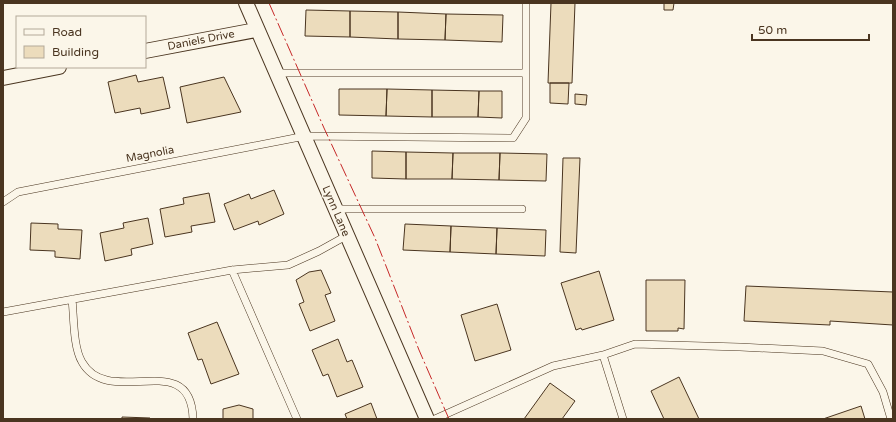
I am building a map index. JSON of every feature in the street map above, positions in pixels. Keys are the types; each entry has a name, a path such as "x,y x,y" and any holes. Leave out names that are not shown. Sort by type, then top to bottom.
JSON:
{"street":[{"name":"Lynn Lane","path":"246,3 256,30 305,136 346,236 427,419"},
{"name":"Daniels Drive","path":"146,51 256,30"},
{"path":"3,78 54,68"}],"lane":[{"path":"276,73 526,72 526,3"},
{"name":"Magnolia","path":"3,202 18,192 305,136 513,138 526,118 526,72"},
{"path":"335,209 522,209"},
{"path":"3,312 232,270 288,265 319,251 346,236"},
{"path":"232,270 297,419"},
{"path":"72,299 78,352 82,363 91,372 98,378 112,382 168,382 182,387 189,396 193,407 193,419"},
{"path":"435,419 552,366 603,355 635,344 740,346 823,351 868,364 883,392 891,419"},
{"path":"603,355 623,419"}],"building":[{"path":"551,3 575,3 572,83 548,83"},
{"path":"664,3 674,3 673,10 664,10"},
{"path":"306,10 350,11 350,37 305,36"},
{"path":"350,11 398,12 398,39 350,37"},
{"path":"398,12 446,14 445,40 398,39"},
{"path":"446,14 503,15 502,42 445,40"},
{"path":"136,75 138,82 163,77 170,108 141,114 140,108 115,113 108,82"},
{"path":"224,77 241,112 187,123 180,87"},
{"path":"550,83 569,83 568,104 550,103"},
{"path":"339,89 387,89 386,116 339,115"},
{"path":"387,89 432,90 432,117 386,116"},
{"path":"432,90 479,91 478,117 432,117"},
{"path":"479,91 502,91 502,118 478,117"},
{"path":"575,94 587,95 586,105 575,104"},
{"path":"372,151 406,152 406,179 372,178"},
{"path":"406,152 453,153 452,179 406,179"},
{"path":"453,153 500,153 499,180 452,179"},
{"path":"500,153 547,154 546,181 499,180"},
{"path":"563,158 580,158 576,253 560,252"},
{"path":"274,190 284,214 259,225 258,221 234,230 224,204 249,194 251,199"},
{"path":"209,193 215,222 191,226 192,232 165,237 160,209 184,204 183,198"},
{"path":"148,218 153,244 131,249 132,255 105,261 100,233 124,228 123,223"},
{"path":"31,223 58,224 58,229 82,230 80,259 55,257 55,251 30,250"},
{"path":"405,224 451,226 450,252 403,250"},
{"path":"451,226 497,228 496,254 450,252"},
{"path":"497,228 546,230 545,256 496,254"},
{"path":"321,270 331,293 325,295 335,321 310,331 299,304 304,302 296,280 309,272"},
{"path":"599,271 614,320 582,330 581,328 576,330 561,283"},
{"path":"646,280 685,280 684,329 678,328 678,331 646,331"},
{"path":"746,286 893,292 893,325 830,321 830,325 744,321"},
{"path":"497,304 511,350 475,361 461,315"},
{"path":"217,322 239,374 211,384 202,359 198,360 188,333"},
{"path":"338,339 347,362 352,360 363,387 337,397 328,374 323,376 312,350"},
{"path":"679,377 699,419 664,419 651,391"},
{"path":"550,383 575,401 562,419 524,419"},
{"path":"371,403 377,419 347,419 345,414"},
{"path":"239,405 253,409 253,419 223,419 223,409"},
{"path":"861,406 865,419 823,419"},
{"path":"122,417 150,418 150,419 122,419"}],"power":[{"path":"269,3 324,128 375,238 419,350 449,419"}]}
